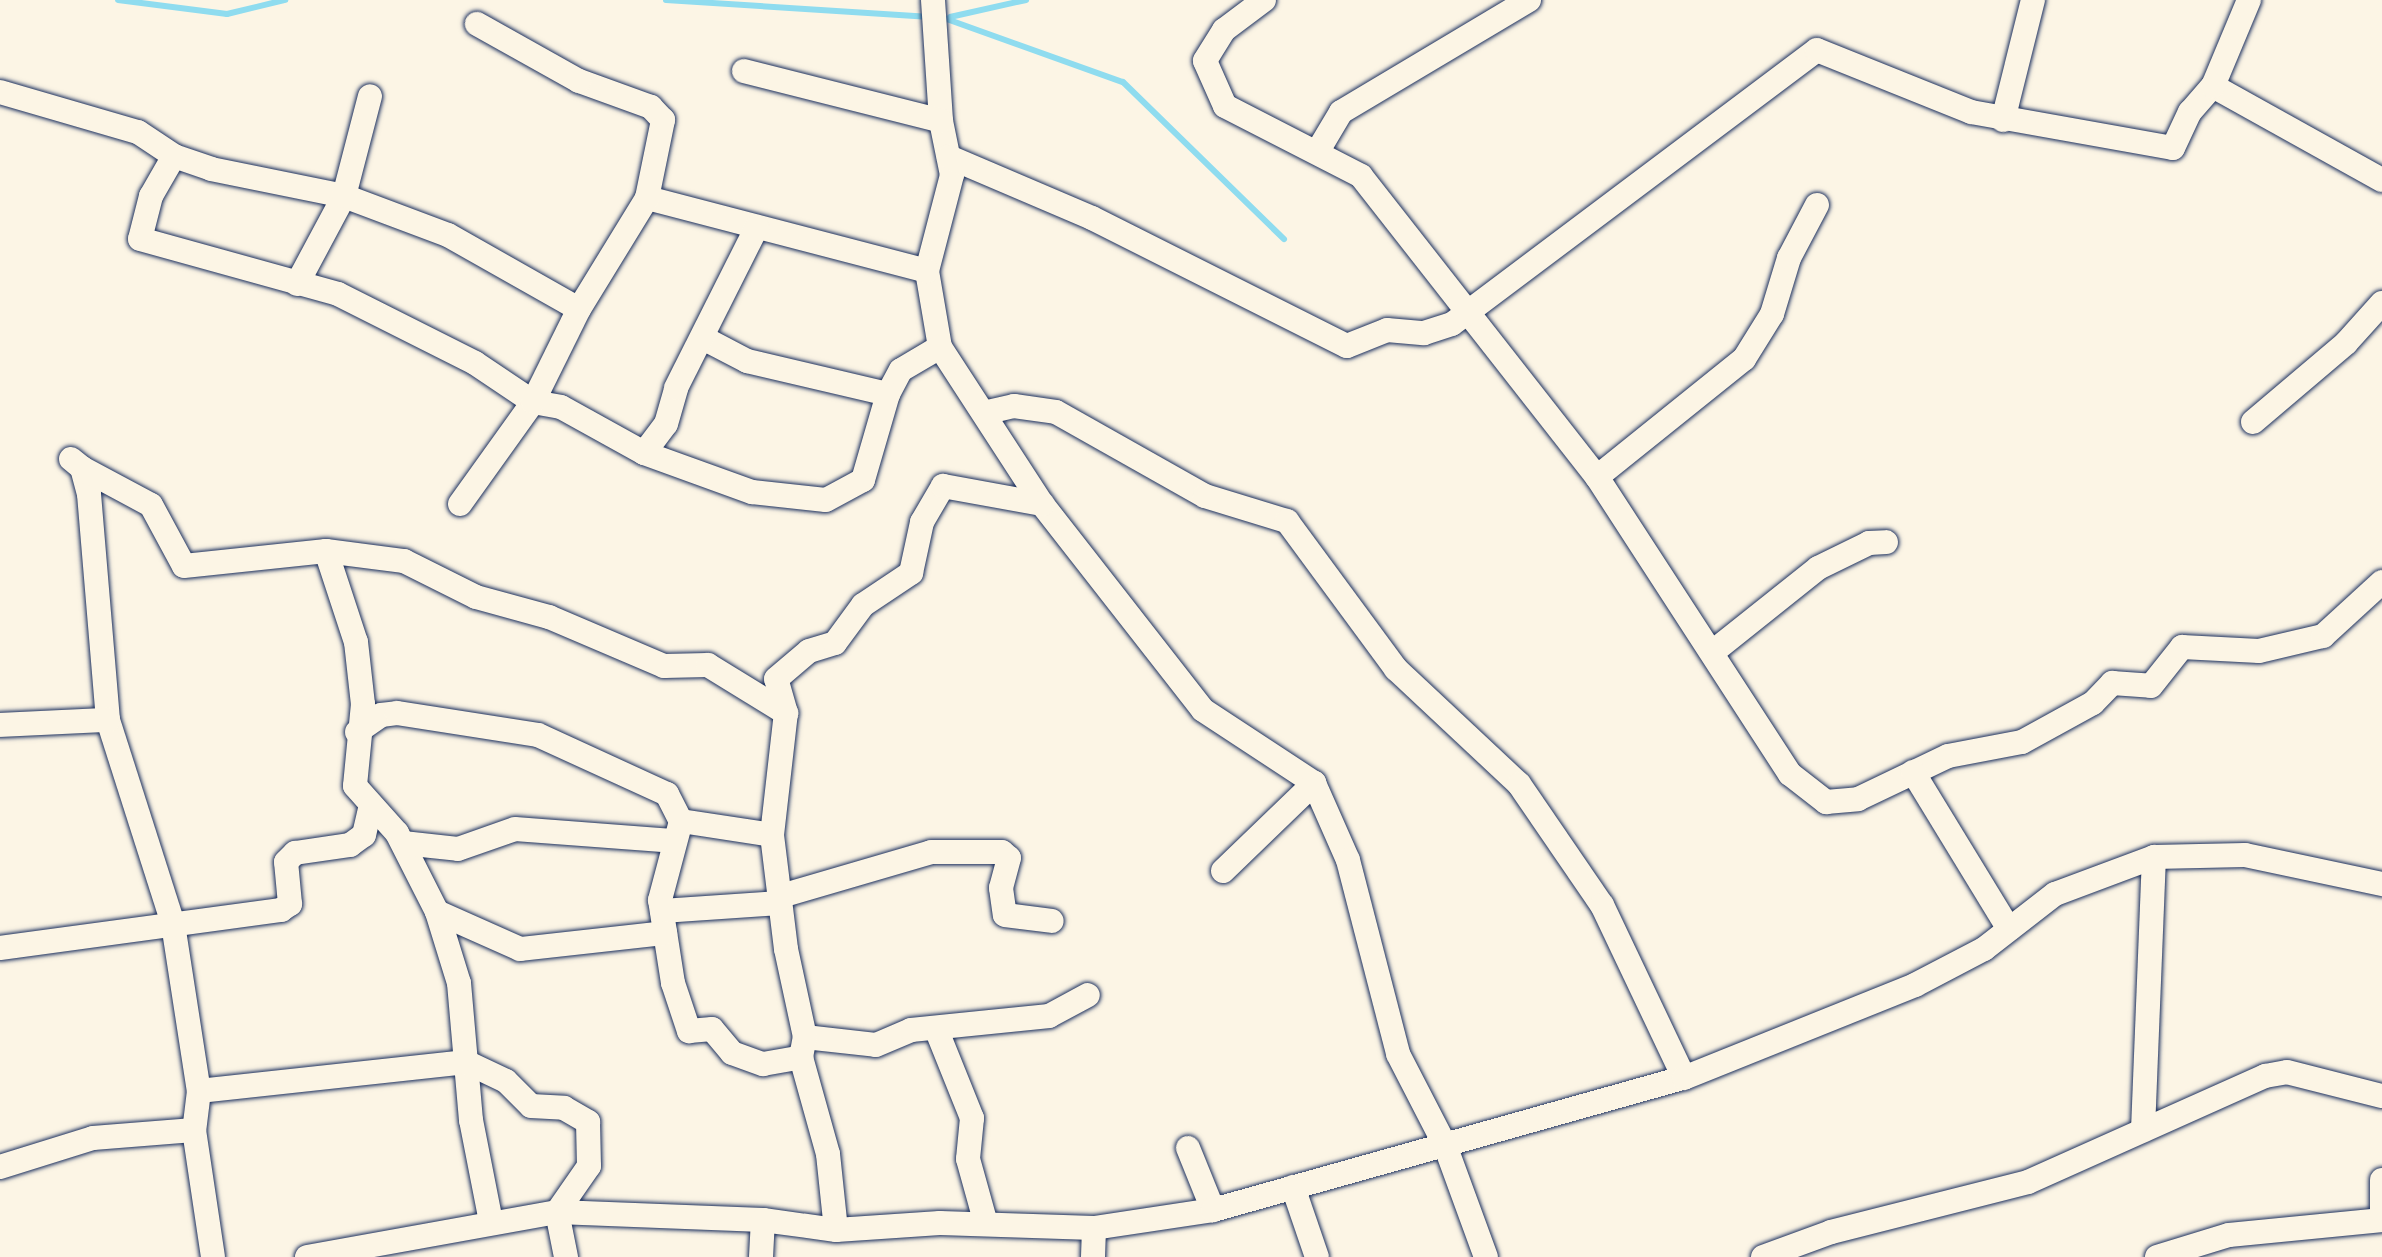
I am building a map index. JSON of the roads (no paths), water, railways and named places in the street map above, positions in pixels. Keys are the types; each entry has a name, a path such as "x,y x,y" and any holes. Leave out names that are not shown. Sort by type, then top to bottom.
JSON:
{"street":[{"path":"933,0 940,121 952,175 927,271 940,346 988,412 1042,504 1203,709 1314,783 1348,860 1398,1054 1445,1145 1486,1257"},
{"path":"1264,0 1224,30 1205,61 1225,106 1319,149 1362,176 1597,477 1714,651 1790,774 1826,802 1858,799 1948,756 2022,742 2093,703 2112,683 2151,687 2182,647 2259,652 2323,636 2382,582"},
{"path":"1319,149 1341,112 1529,0"},
{"path":"2003,120 2033,0"},
{"path":"949,157 1092,218 1348,346 1387,330 1424,332 1452,324 1464,309 1817,50 2003,120 2173,148 2190,112 2213,86 2249,0"},
{"path":"460,504 533,402 579,309 647,198 663,120 650,107 579,81 477,24"},
{"path":"744,71 940,121"},
{"path":"2213,86 2382,180"},
{"path":"0,92 138,132 174,156 344,197 448,235 579,309"},
{"path":"297,284 344,197 370,96"},
{"path":"174,156 151,196 140,239 338,295 415,332 533,402 561,407 643,453 752,492 826,499 863,480 887,394 901,370 940,346"},
{"path":"647,198 927,271"},
{"path":"1597,477 1744,359 1772,314 1788,258 1817,205"},
{"path":"643,453 666,424 703,338 757,227"},
{"path":"2253,422 2346,344 2382,303"},
{"path":"703,338 747,361 778,363 887,394"},
{"path":"988,412 1014,406 1056,412 1205,496 1287,521 1396,669 1519,784 1602,905 1684,1078"},
{"path":"213,1257 194,1130 199,1091 173,924 108,720 77,463 151,505 184,566 327,551 404,561 476,597 549,617 664,666 708,665 786,713"},
{"path":"836,1230 828,1154 803,1047 772,835 786,713 776,679 809,651 835,643 863,605 911,573 922,522 943,486 1042,504"},
{"path":"1714,651 1818,568 1886,542"},
{"path":"327,551 356,642 363,704 357,732 355,786 370,808 403,843 437,912 459,983 466,1062 491,1222"},
{"path":"357,732 381,715 397,713 538,735 667,794 677,831 664,922 689,1031 712,1029 732,1053 763,1064 803,1047 876,1045 911,1030 937,1031 1049,1016 1088,995"},
{"path":"0,725 108,720"},
{"path":"1913,772 2010,929"},
{"path":"1223,871 1314,783"},
{"path":"0,948 281,910 290,904 286,862 295,853 351,845 364,835 370,808"},
{"path":"403,843 458,849 515,829 772,835"},
{"path":"437,912 520,949 781,900 932,852 1002,852 1009,858 1001,888 1005,915 1052,921"},
{"path":"307,1257 557,1212 763,1220 836,1230 986,1224 1094,1227 1213,1210 1684,1078 1915,985 2010,929 2055,894 2154,857 2245,855 2382,884"},
{"path":"2143,1130 2154,857"},
{"path":"937,1031 972,1118 968,1158 986,1224"},
{"path":"199,1091 466,1062 506,1082 531,1107 564,1108 588,1122 589,1166 557,1212 566,1257"},
{"path":"1763,1257 1831,1232 2028,1182 2143,1130 2287,1072 2382,1096"},
{"path":"0,1167 93,1138 194,1130"},
{"path":"1188,1148 1213,1210"},
{"path":"2382,1180 2382,1212"},
{"path":"1293,1187 1317,1257"},
{"path":"761,1257 763,1220"},
{"path":"2157,1257 2229,1235 2382,1220"},
{"path":"1093,1257 1094,1227"}],"waterway":[{"path":"118,0 227,14 285,0"},
{"path":"666,0 930,17"},
{"path":"950,17 1026,0"},
{"path":"941,17 1123,82 1284,239"}]}
